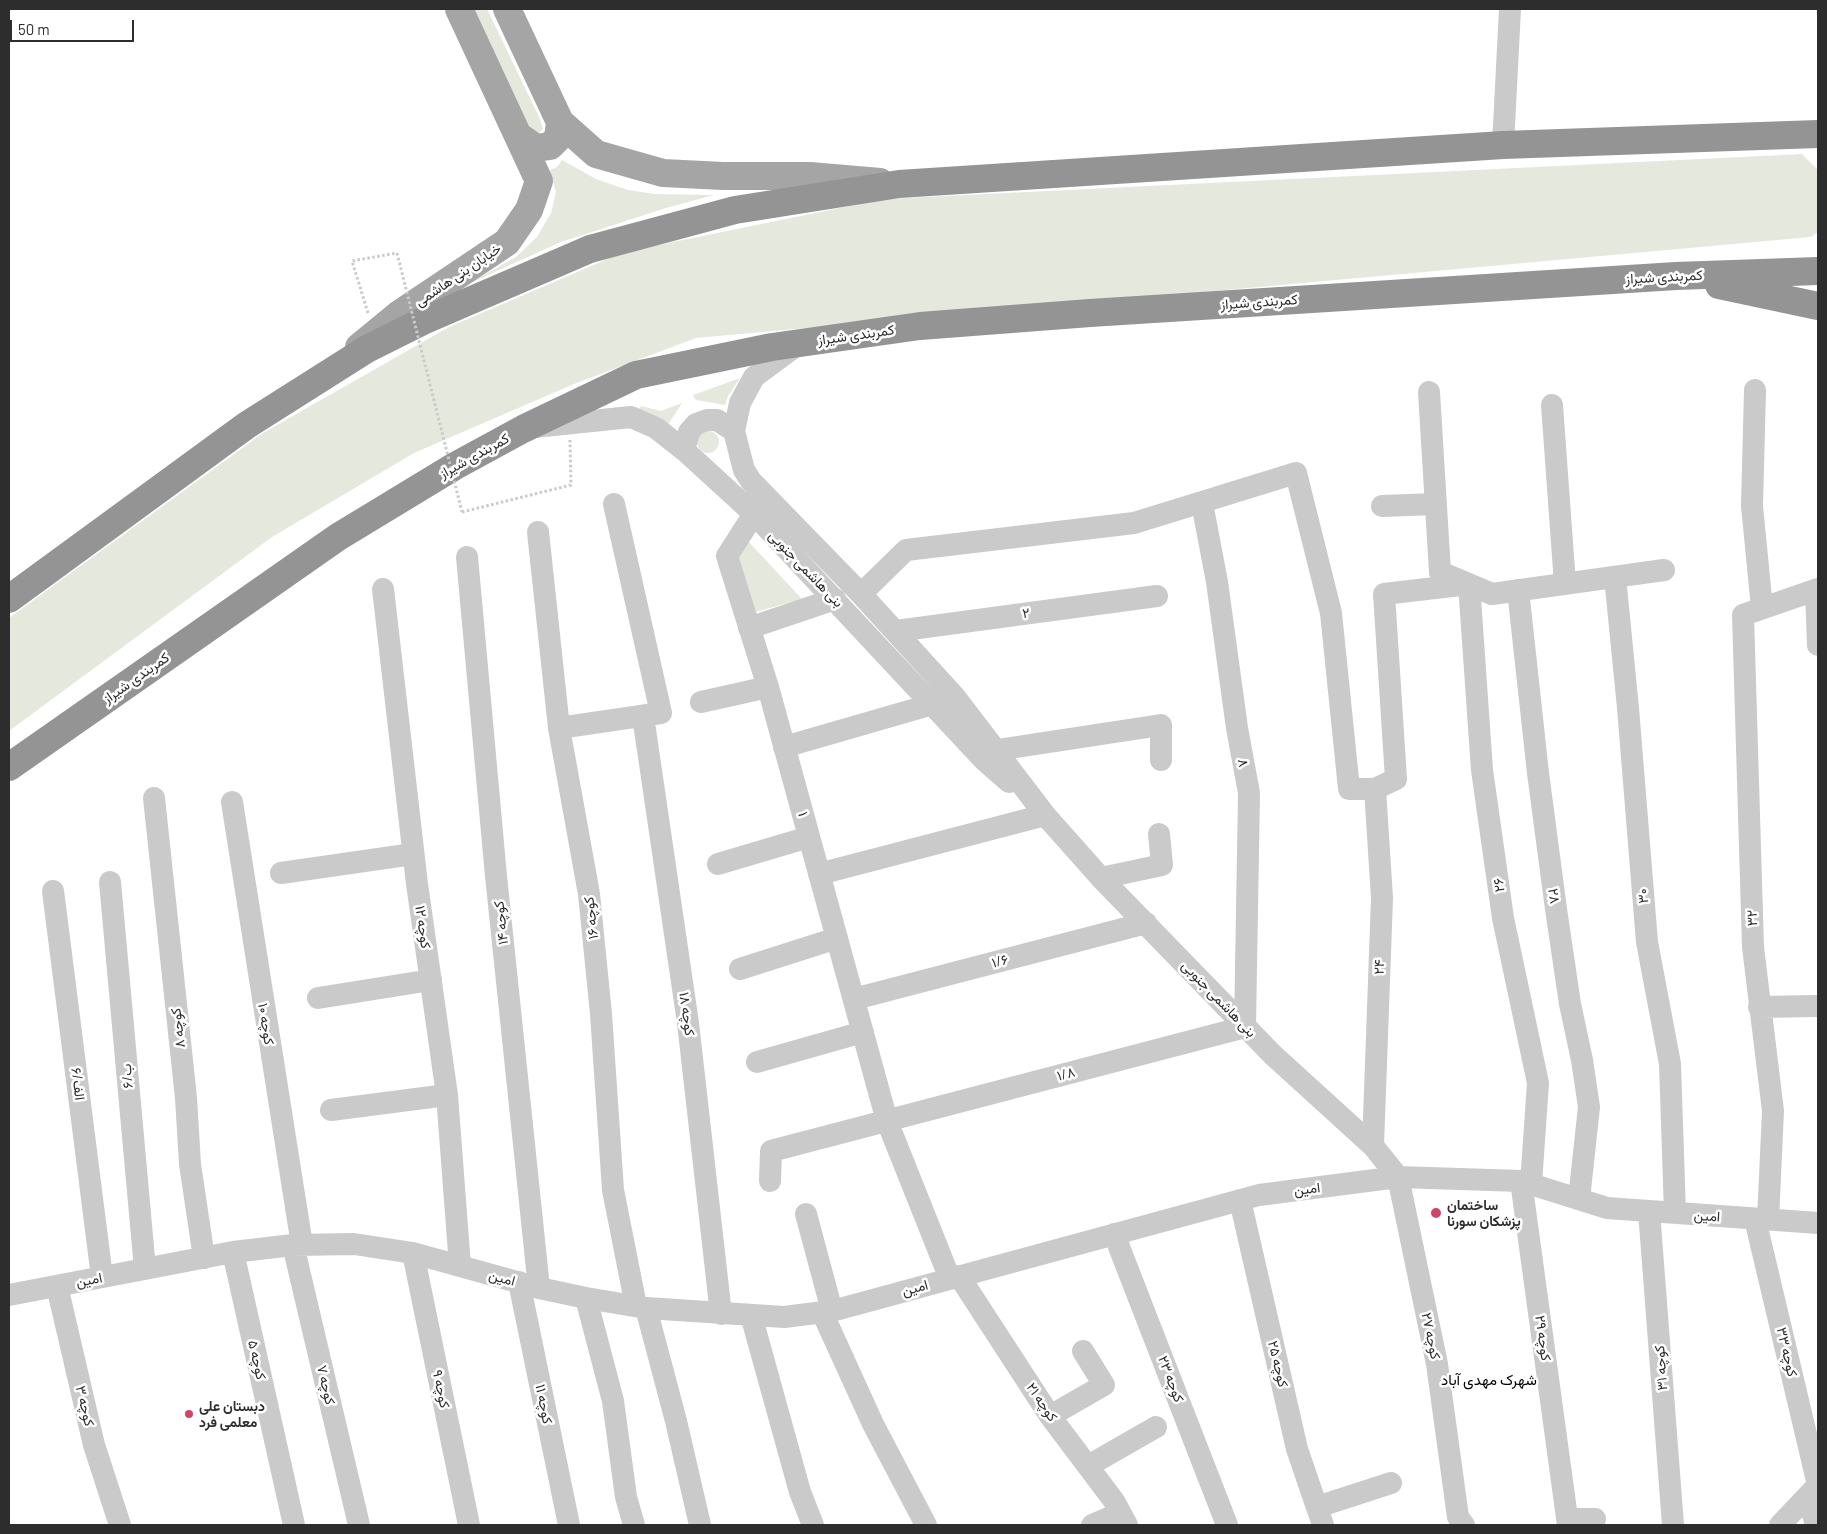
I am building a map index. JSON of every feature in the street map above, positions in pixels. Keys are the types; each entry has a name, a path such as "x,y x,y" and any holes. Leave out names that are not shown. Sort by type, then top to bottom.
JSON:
{"highway":[{"path":"9,599 247,426 367,349 423,320 590,249 735,210 899,184 1503,145 1818,134"},
{"name":"کمربندی شیراز","path":"9,767 338,537 455,466 523,428 636,375 801,343 920,326 1676,276 1818,271"},
{"path":"1676,276 1818,306"}],"main road":[{"name":"خیابان بنی هاشمی","path":"324,377 398,315 507,242 529,210 539,181 459,9"},
{"path":"507,9 560,122 596,154 663,173 723,176 810,176 899,184"},
{"path":"520,137 536,148 550,146 558,138 560,122"}],"street":[{"path":"1503,145 1510,9"},
{"name":"بنی هاشمی جنوبی","path":"801,343 754,377 740,403 734,432 744,470 751,481 896,631 955,697 1045,815 1101,878 1245,1027 1373,1146 1398,1177"},
{"name":"۳۲","path":"1755,390 1752,506 1753,947 1773,1111 1762,1219"},
{"path":"1429,392 1440,572 1492,594 1664,570"},
{"path":"1552,405 1565,584"},
{"name":"بنی هاشمی جنوبی","path":"523,428 631,417 656,428 684,450 754,514 984,760 1045,815"},
{"path":"684,450 689,432 696,424 707,420 717,420 734,432"},
{"path":"861,594 906,550 1134,523 1296,473 1331,613 1349,789 1375,789 1396,779 1384,594 1469,584"},
{"name":"۸","path":"1202,503 1217,582 1236,728 1249,793 1245,1027"},
{"path":"559,728 661,713 614,504"},
{"path":"1382,506 1436,504"},
{"name":"۱","path":"754,514 727,556 768,687 887,1121"},
{"name":"کوچه ۱۶","path":"538,532 559,728 589,894 601,1014 614,1190 641,1307 676,1421 700,1525"},
{"name":"کوچه ۱۴","path":"468,557 529,1285"},
{"name":"۳۰","path":"1615,577 1628,708 1647,942 1670,1064 1676,1213"},
{"name":"۲۶","path":"1469,584 1482,770 1503,918 1538,1083 1526,1182"},
{"name":"کوچه ۱۲","path":"383,589 413,854 447,1095 460,1266"},
{"name":"۲۸","path":"1518,590 1538,773 1556,909 1570,1004 1582,1060 1589,1107 1579,1200"},
{"path":"1753,611 1817,590 1818,645"},
{"name":"۲","path":"896,631 1157,596"},
{"path":"749,628 835,599"},
{"path":"700,702 768,687"},
{"path":"784,747 932,704"},
{"name":"کوچه ۱۸","path":"643,716 688,1023 721,1314"},
{"path":"997,750 1161,725 1161,760"},
{"name":"۲۴","path":"1373,1146 1382,898 1375,789"},
{"name":"کوچه ۸","path":"154,798 186,1098 190,1164 204,1258"},
{"name":"کوچه ۱۰","path":"232,802 298,1245"},
{"path":"819,874 1045,815"},
{"path":"1101,878 1162,865 1159,834"},
{"path":"718,864 809,837"},
{"path":"282,873 413,854"},
{"name":"ب/۶","path":"110,882 145,1269"},
{"name":"۶/الف","path":"54,891 102,1277"},
{"name":"۱/۶","path":"854,999 1146,923"},
{"path":"740,969 837,938"},
{"path":"318,998 431,980"},
{"path":"1759,1007 1808,1006"},
{"name":"۱/۸","path":"770,1181 771,1151 1245,1027"},
{"path":"757,1062 863,1032"},
{"path":"331,1110 447,1095"},
{"name":"کوچه ۲۱","path":"887,1121 954,1277 1124,1519"},
{"name":"امین","path":"9,1295 233,1252 298,1245 354,1244 413,1253 529,1285 586,1298 641,1307 784,1317 827,1312 1260,1194 1398,1177 1526,1182 1607,1208 1818,1224"},
{"name":"کوچه ۲۷","path":"1398,1177 1437,1364 1458,1517 1464,1525"},
{"name":"کوچه ۲۹","path":"1526,1182 1568,1522"},
{"name":"کوچه ۲۵","path":"1240,1200 1298,1449 1320,1516"},
{"name":"کوچه ۳۱","path":"1649,1212 1673,1525"},
{"path":"806,1214 827,1312 873,1424 926,1525"},
{"name":"کوچه ۳۳","path":"1762,1219 1815,1489"},
{"name":"کوچه ۲۳","path":"1114,1234 1227,1525"},
{"name":"کوچه ۷","path":"298,1245 359,1525"},
{"name":"کوچه ۵","path":"233,1252 294,1525"},
{"name":"کوچه ۹","path":"413,1253 469,1525"},
{"name":"کوچه ۱۱","path":"529,1285 568,1525"},
{"name":"کوچه ۳","path":"57,1286 94,1445 120,1525"},
{"path":"586,1298 612,1401 626,1497 634,1525"},
{"path":"751,1315 800,1492 813,1525"},
{"path":"1050,1416 1104,1385 1084,1351"},
{"path":"1088,1466 1156,1427"},
{"path":"1320,1516 1391,1483"},
{"path":"1780,1525 1815,1489"},
{"path":"1815,1489 1816,1525"},
{"path":"1092,1525 1124,1519"},
{"path":"1568,1522 1595,1519"}],"path":[{"path":"375,334 352,261 396,253 462,512 571,485 570,424"}],"shaded area":[{"path":"472,9 487,9 539,117 543,129 536,136 526,122"},
{"path":"1802,154 1818,170 1818,232 1811,237 696,338 574,384 414,453 272,537 9,731 9,618 263,433 449,327 624,252 884,199"},
{"path":"562,160 596,179 628,190 655,194 714,195 666,208 561,242 468,284 516,257 537,237 551,213 556,192 550,170 557,167"},
{"path":"740,378 728,396 725,405 696,400 693,395"},
{"path":"682,403 666,428 636,414 641,406 661,411"},
{"path":"708,431 716,434 719,442 716,450 708,453 700,450 697,442 700,434"},
{"path":"747,540 802,599 752,613 738,555"}],"place":[{"name":"ساختمان پزشکان سورنا","path":"1436,1213"},
{"name":"دبستان علی معلمی فرد","path":"189,1414"}],"district":[{"name":"شهرک مهدی آباد","path":"1489,1380"}]}
